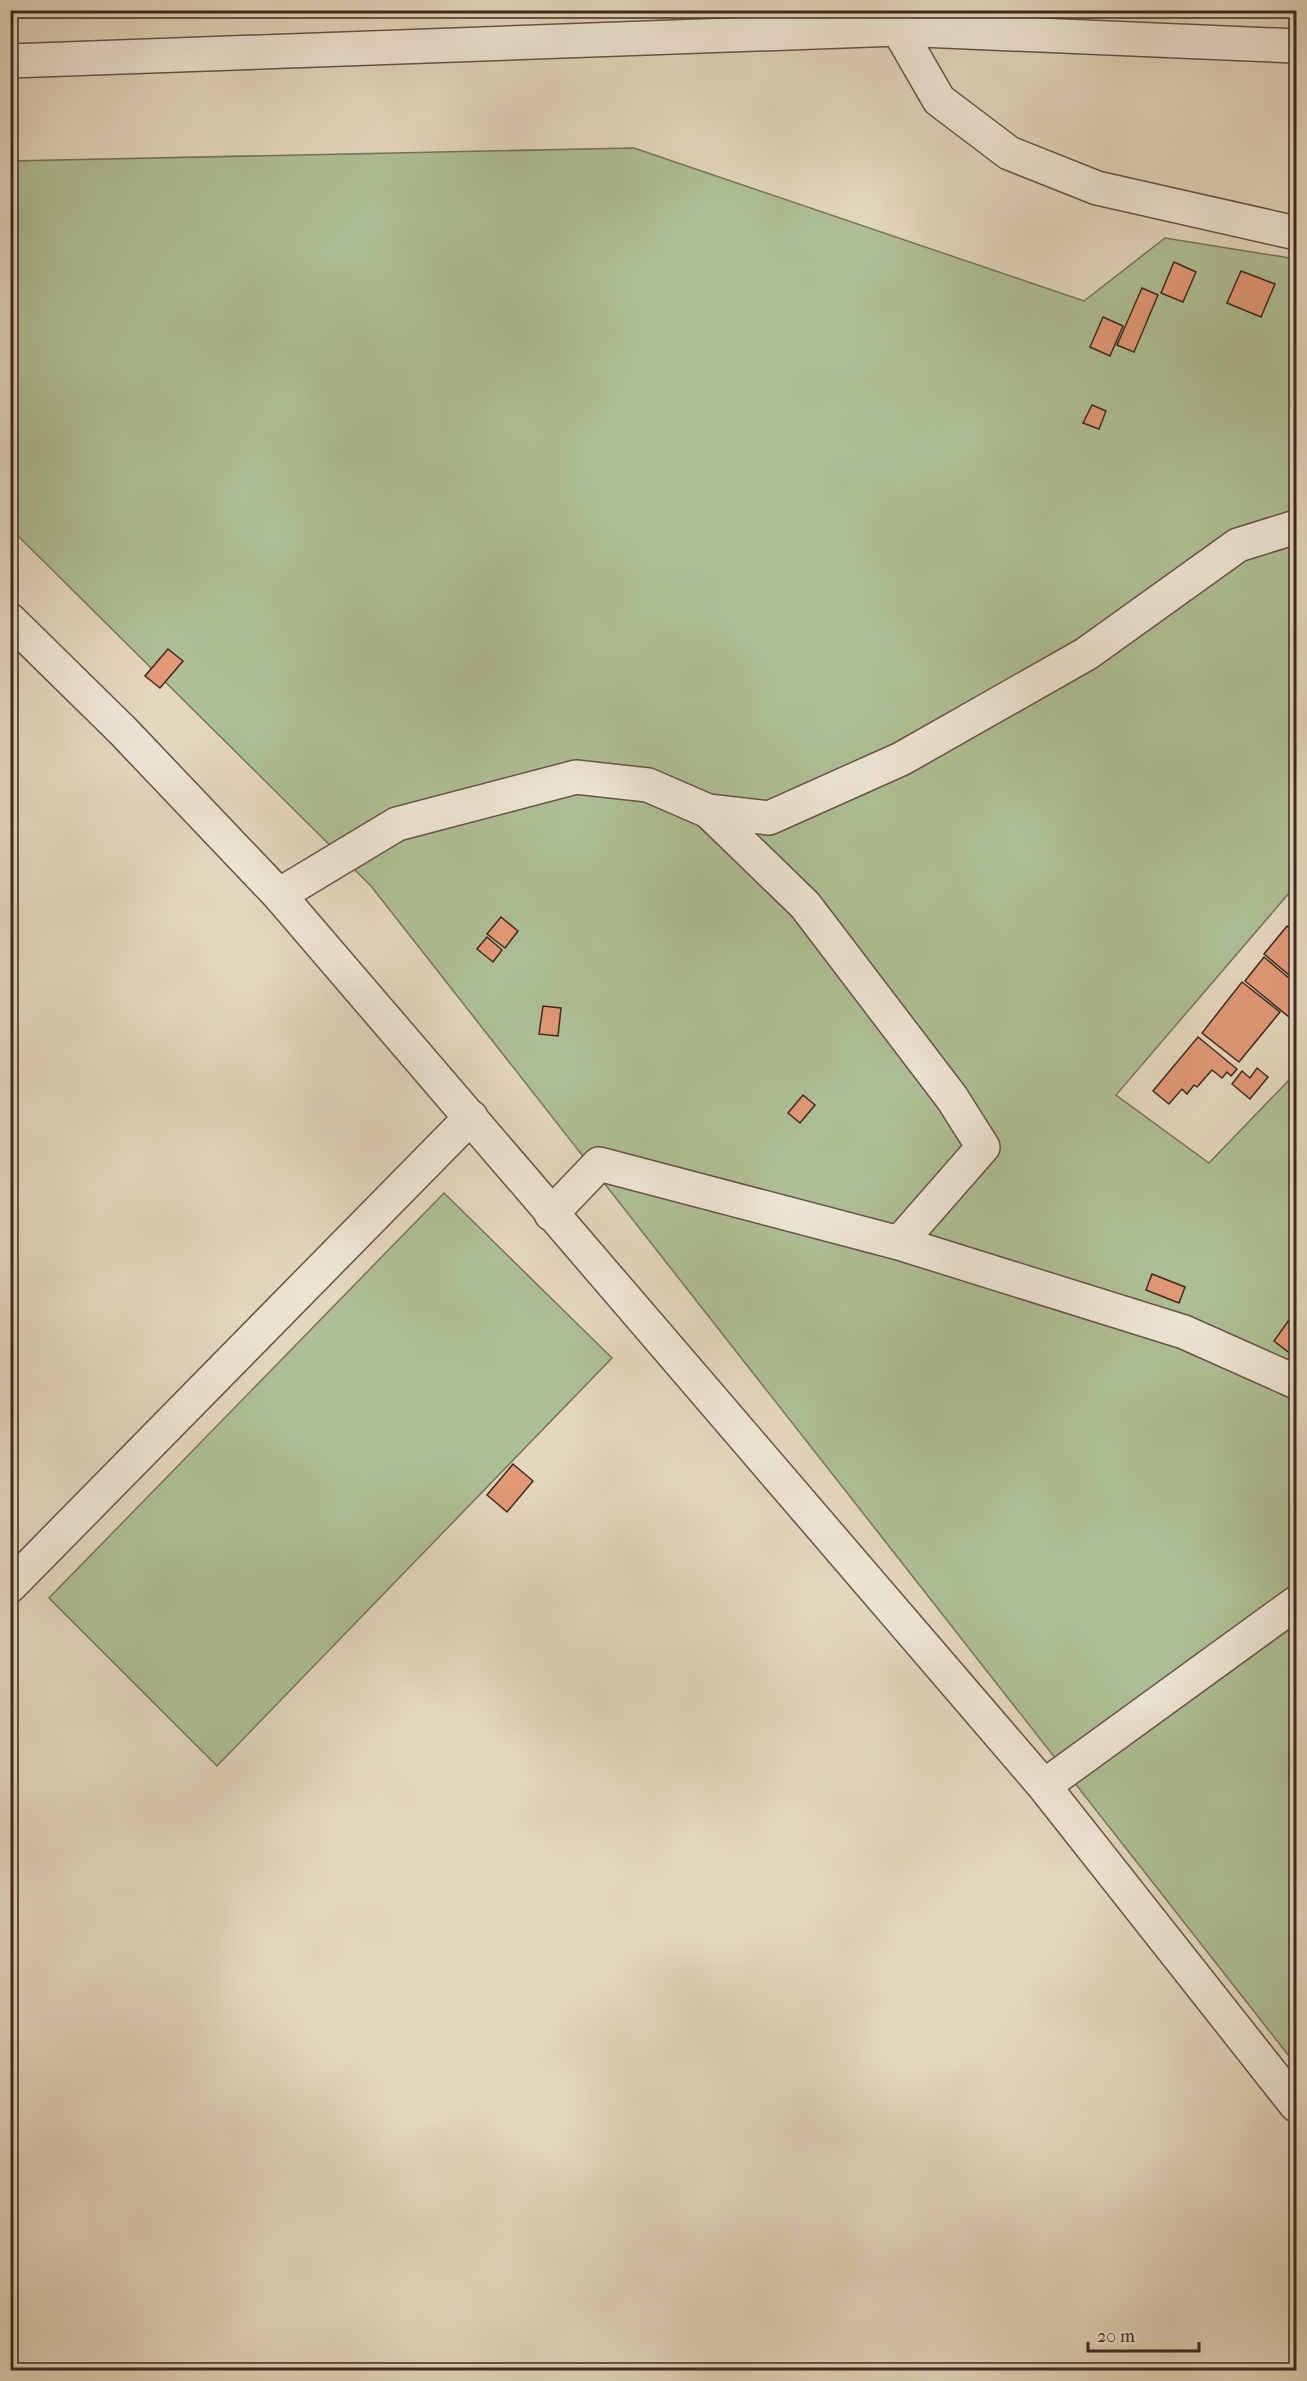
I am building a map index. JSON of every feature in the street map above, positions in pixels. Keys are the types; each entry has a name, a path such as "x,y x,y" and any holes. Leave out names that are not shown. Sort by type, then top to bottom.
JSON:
{"street":[{"path":"898,29 939,100 1010,153 1097,188 1296,233"},
{"path":"10,61 898,29 1296,46"},
{"path":"279,895 397,824 576,777 648,785 708,811 769,818 901,759 1086,654 1238,545 1296,527"},
{"path":"10,620 123,731 279,895 1044,1786 1296,2104"},
{"path":"708,811 806,905 952,1098 983,1147 899,1243"},
{"path":"10,1587 471,1118"},
{"path":"551,1214 599,1164 899,1243 1184,1332 1296,1382"},
{"path":"1044,1786 1296,1603"}],"green space":[{"path":"634,148 1084,301 1165,238 1296,259 1296,885 1116,1095 1209,1163 1291,1078 1296,1081 1296,2065 371,886 11,529 10,161"},
{"path":"444,1193 612,1358 217,1766 49,1598"}],"building":[{"path":"1174,262 1196,272 1183,302 1161,293"},
{"path":"1241,271 1275,284 1261,317 1227,303"},
{"path":"1142,288 1158,295 1134,352 1117,345"},
{"path":"1103,317 1123,326 1110,356 1090,347"},
{"path":"1092,405 1106,411 1099,429 1083,423"},
{"path":"168,649 183,661 160,688 145,676"},
{"path":"501,917 518,931 505,948 487,934"},
{"path":"1287,926 1296,934 1296,981 1264,954"},
{"path":"487,937 502,950 493,962 477,949"},
{"path":"1264,957 1296,984 1296,1007 1289,1017 1245,981"},
{"path":"1242,982 1280,1012 1239,1062 1202,1033"},
{"path":"543,1006 561,1008 558,1036 539,1034"},
{"path":"1198,1037 1237,1069 1231,1076 1227,1072 1222,1078 1212,1070 1197,1087 1194,1085 1187,1094 1182,1089 1169,1104 1153,1091"},
{"path":"1257,1068 1268,1077 1250,1099 1232,1084 1242,1071 1250,1078"},
{"path":"803,1095 815,1105 800,1123 788,1113"},
{"path":"1152,1274 1185,1287 1179,1303 1146,1290"},
{"path":"1296,1310 1296,1358 1274,1341"},
{"path":"513,1464 533,1481 507,1512 487,1495"}]}
